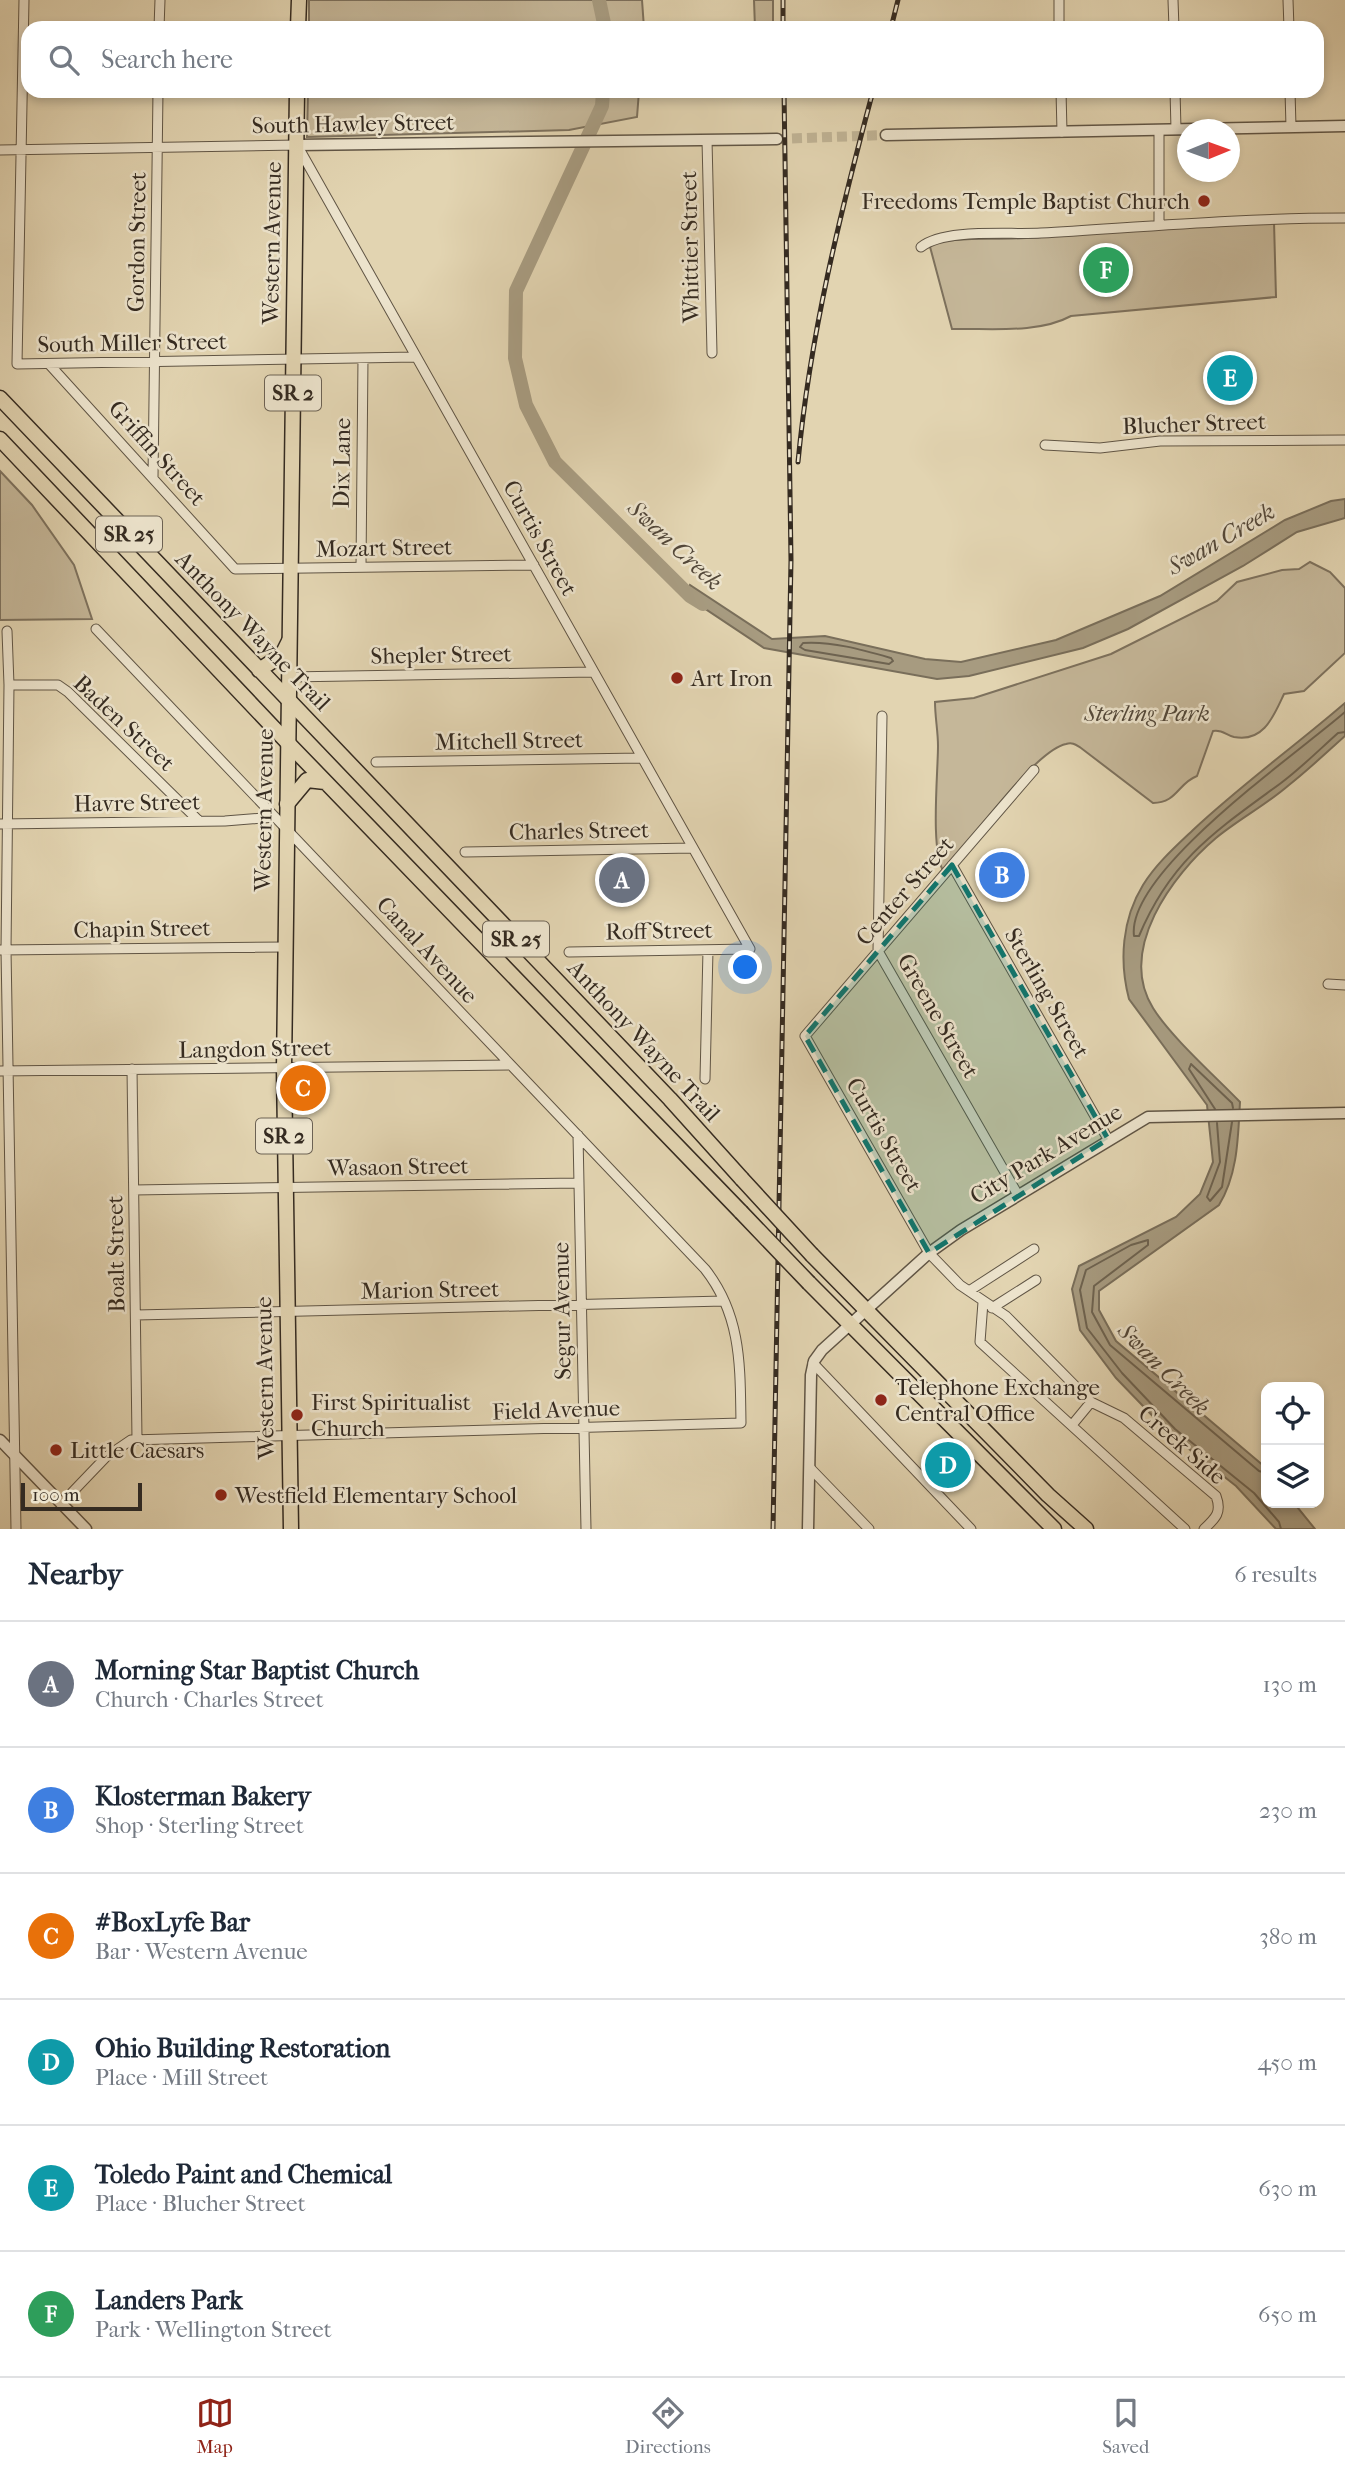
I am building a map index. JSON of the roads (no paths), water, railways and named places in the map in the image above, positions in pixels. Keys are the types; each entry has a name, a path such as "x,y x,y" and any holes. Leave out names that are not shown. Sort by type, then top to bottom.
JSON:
{"main road":[{"path":"298,21 299,0"},
{"name":"Western Avenue","path":"292,1529 286,1313 284,1068 298,98"},
{"name":"Anthony Wayne Trail","path":"0,398 670,1099 812,1255 1086,1529"},
{"name":"Anthony Wayne Trail","path":"0,439 325,782 809,1283 1054,1529"},
{"path":"259,670 282,655 289,641"},
{"path":"287,804 307,780 325,782"}],"street":[{"path":"24,0 24,21"},
{"path":"159,21 160,0"},
{"path":"1059,0 1059,21"},
{"path":"1173,0 1174,21"},
{"path":"1288,0 1289,21"},
{"path":"22,150 23,98"},
{"name":"Gordon Street","path":"153,477 158,98"},
{"path":"1061,98 1062,132"},
{"path":"1175,98 1176,129"},
{"path":"1290,98 1291,127"},
{"path":"886,135 1345,126"},
{"path":"1158,223 1159,130"},
{"name":"Whittier Street","path":"707,139 712,353"},
{"name":"South Hawley Street","path":"0,150 777,139"},
{"name":"Curtis Street","path":"297,145 750,949"},
{"name":"South Miller Street","path":"22,150 17,364 416,357"},
{"path":"920,247 941,237 1000,236 1158,223 1345,218"},
{"name":"Dix Lane","path":"361,567 363,358"},
{"name":"Griffin Street","path":"49,364 235,569"},
{"name":"Blucher Street","path":"1045,445 1100,448 1160,441 1345,440"},
{"name":"Mozart Street","path":"235,569 534,565"},
{"name":"Canal Avenue","path":"96,629 705,1269 724,1301 737,1335 741,1423"},
{"path":"7,631 9,685 5,698 3,950 5,1182 16,1529"},
{"name":"Shepler Street","path":"289,677 593,672"},
{"name":"Baden Street","path":"9,685 58,685 68,692 198,821"},
{"name":"Greene Street","path":"883,716 878,951 1018,1195"},
{"name":"Mitchell Street","path":"376,762 642,758"},
{"name":"Center Street","path":"805,1036 1034,770"},
{"name":"Havre Street","path":"4,824 275,817"},
{"name":"Charles Street","path":"465,852 693,848"},
{"name":"Sterling Street","path":"952,866 1108,1139"},
{"name":"Chapin Street","path":"3,950 285,947"},
{"name":"Roff Street","path":"569,952 750,949"},
{"path":"705,1079 708,950"},
{"path":"1328,984 1345,985"},
{"name":"Curtis Street","path":"805,1036 929,1253"},
{"name":"Langdon Street","path":"4,1071 510,1065"},
{"name":"Boalt Street","path":"132,1069 137,1439"},
{"name":"City Park Avenue","path":"815,1359 929,1253 1108,1139 1149,1117 1345,1113"},
{"name":"Segur Avenue","path":"578,1135 586,1529"},
{"name":"Wasaon Street","path":"134,1190 578,1183"},
{"path":"969,1291 1034,1249"},
{"name":"Creek Side","path":"929,1253 969,1291 1006,1316 1091,1402 1124,1418 1216,1496 1220,1507 1218,1515 1205,1529"},
{"path":"992,1308 1036,1280"},
{"name":"Marion Street","path":"136,1315 724,1301"},
{"path":"983,1302 980,1342 1185,1529"},
{"path":"808,1529 815,1359"},
{"path":"815,1359 971,1529"},
{"path":"1072,1425 1091,1402"},
{"name":"Field Avenue","path":"61,1504 106,1457 127,1442 137,1439 289,1438 741,1423"},
{"path":"0,1440 86,1529"},
{"path":"810,1468 869,1529"}],"water":[{"path":"1345,499 1345,518 1297,532 1243,566 1128,629 1083,648 969,676 937,679 764,648 686,596 690,585 772,639 825,636 925,659 961,662 1056,640 1160,596 1285,520 1331,501"},
{"path":"1345,703 1345,736 1280,792 1216,838 1183,872 1154,915 1141,962 1144,986 1161,1019 1240,1102 1236,1155 1230,1181 1219,1205 1099,1291 1099,1310 1116,1341 1261,1464 1261,1508 1298,1508 1315,1529 1276,1529 1236,1486 1170,1434 1116,1378 1080,1330 1072,1289 1079,1266 1176,1217 1200,1194 1213,1162 1207,1105 1129,999 1123,955 1131,912 1143,885 1166,856 1230,797"}],"waterway":[{"name":"Swan Creek","path":"599,0 604,21"},
{"name":"Swan Creek","path":"603,98 602,106 516,291 515,358 526,405 555,462 690,596 703,604"}],"tunnel":[{"path":"777,139 886,135"}],"railway":[{"path":"783,0 783,21"},
{"path":"893,21 898,0"},
{"path":"773,1529 791,560 784,98"},
{"path":"798,462 818,321 871,98"}],"place":[{"name":"Freedoms Temple Baptist Church","path":"1204,201"},
{"name":"Landers Park","path":"1106,270"},
{"name":"Toledo Paint and Chemical","path":"1230,378"},
{"name":"Art Iron","path":"677,678"},
{"name":"Klosterman Bakery","path":"1002,875"},
{"name":"Morning Star Baptist Church","path":"622,880"},
{"name":"#BoxLyfe Bar","path":"303,1088"},
{"name":"Telephone Exchange Central Office","path":"881,1400"},
{"name":"First Spiritualist Church","path":"297,1415"},
{"name":"Little Caesars","path":"56,1450"},
{"name":"Ohio Building Restoration","path":"948,1465"},
{"name":"Westfield Elementary School","path":"221,1495"}],"park label":[{"name":"Sterling Park","path":"1147,713"}]}
